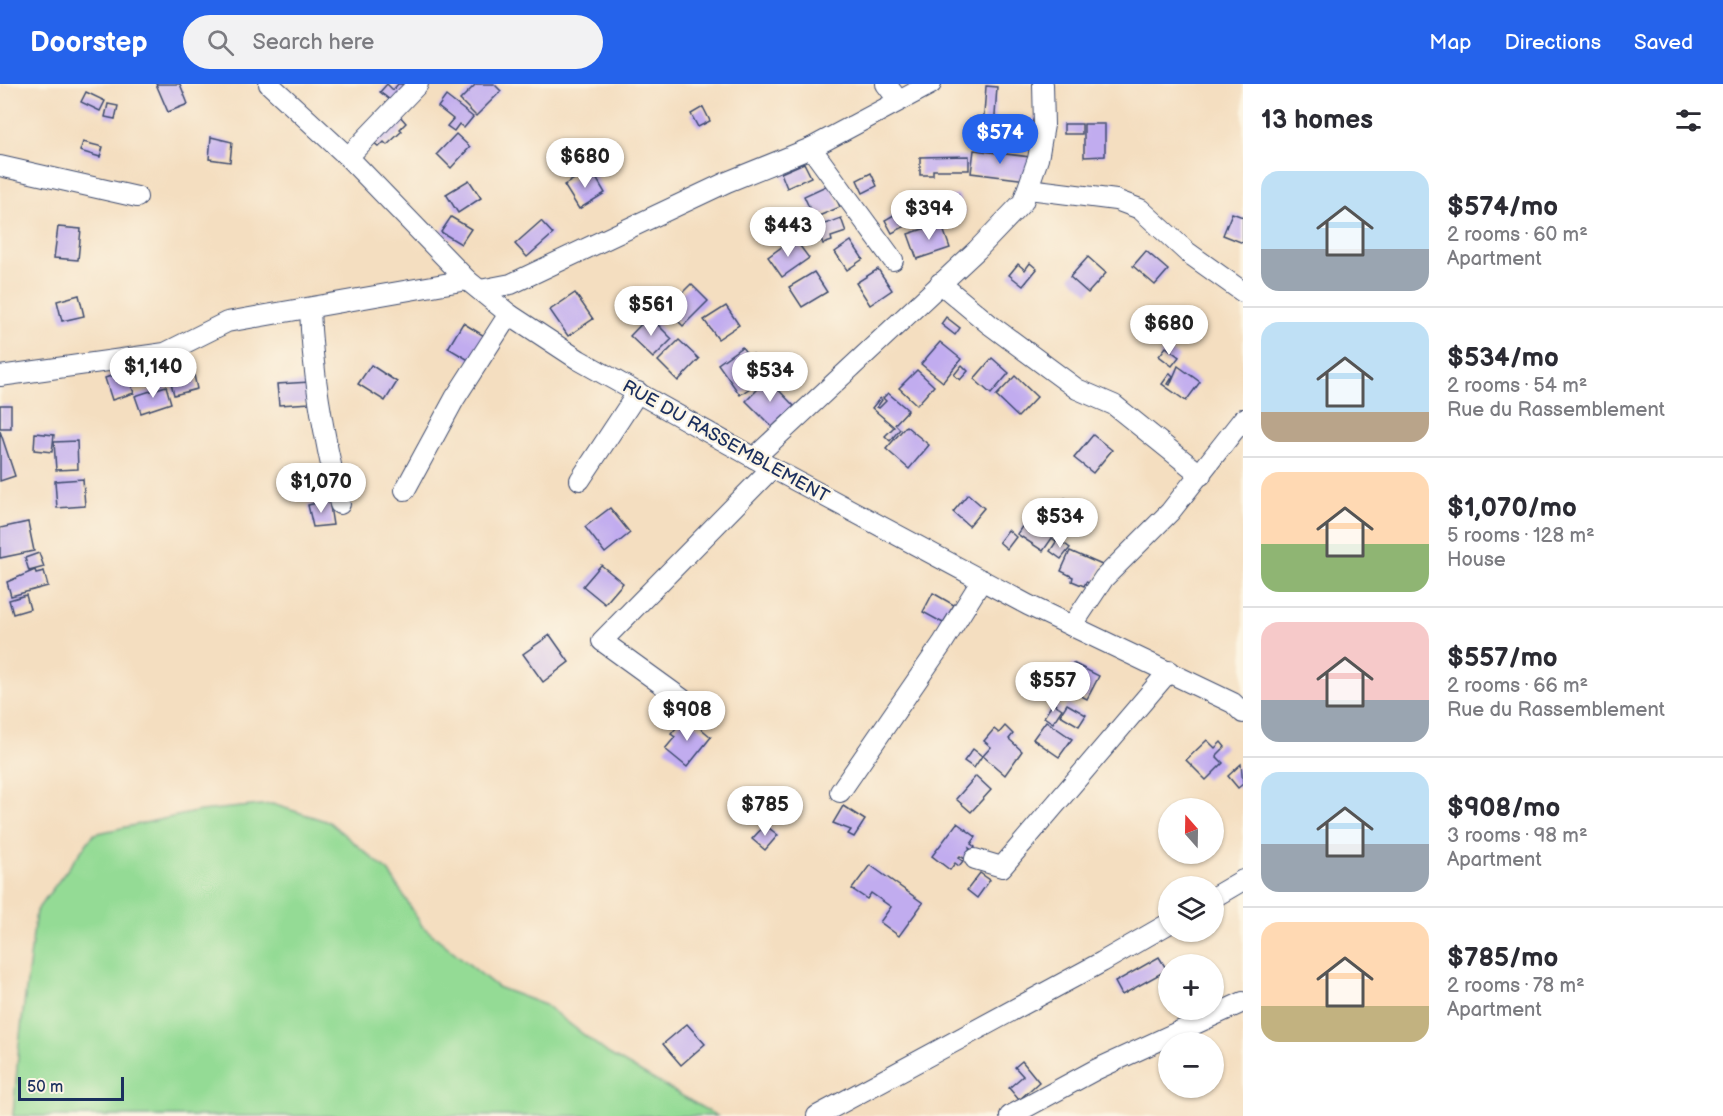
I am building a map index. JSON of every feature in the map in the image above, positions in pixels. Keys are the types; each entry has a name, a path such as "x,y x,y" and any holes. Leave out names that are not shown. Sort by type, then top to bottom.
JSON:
{"street":[{"name":"RUE DU RASSEMBLEMENT","path":"268,84 348,157 474,285 509,314 579,360 772,468 982,580 1233,703 1243,713"},
{"path":"348,157 418,84"},
{"path":"886,84 898,100"},
{"path":"0,376 165,353 227,322 474,285 511,284 727,182 811,148 931,84"},
{"path":"754,458 1000,228 1023,202 1029,189 1044,125 1043,84"},
{"path":"811,148 893,260"},
{"path":"0,166 137,197"},
{"path":"1029,189 1116,200 1140,208 1187,252 1243,292"},
{"path":"940,283 989,324 1077,389 1114,405 1201,475"},
{"path":"310,308 312,356 318,402 340,504"},
{"path":"405,490 481,354 509,314"},
{"path":"580,480 638,392"},
{"path":"1072,626 1104,578 1170,512 1243,419"},
{"path":"689,704 602,641 772,468"},
{"path":"840,792 949,634 982,580"},
{"path":"975,859 1002,867 1169,672"},
{"path":"1224,891 1243,880"},
{"path":"817,1116 1102,963 1158,930"},
{"path":"1010,1116 1095,1070 1243,1002"}],"green space":[{"path":"272,804 329,822 389,872 422,926 497,987 545,1005 609,1054 717,1116 13,1116 19,1044 36,911 94,834 200,811"}],"building":[{"path":"156,84 180,84 188,104 168,112"},
{"path":"387,84 393,90 398,84 411,84 394,103 380,92"},
{"path":"476,84 494,84 501,91 476,116 460,100"},
{"path":"986,86 997,87 993,144 982,143"},
{"path":"86,92 105,101 100,111 81,102"},
{"path":"446,96 473,117 464,128 459,124 454,131 447,126 453,119 438,107"},
{"path":"108,104 118,106 115,119 105,117"},
{"path":"703,107 710,121 698,127 691,114"},
{"path":"399,115 406,123 400,129 402,131 387,145 384,142 379,147 372,141"},
{"path":"1034,117 1040,119 1032,150 1024,149"},
{"path":"1064,124 1082,124 1082,134 1064,134"},
{"path":"1084,124 1105,124 1105,156 1084,157"},
{"path":"456,134 470,147 451,168 437,154"},
{"path":"211,137 232,142 230,162 209,159"},
{"path":"83,142 103,147 100,157 80,151"},
{"path":"974,150 1030,157 1027,180 971,173"},
{"path":"969,156 969,170 933,170 933,175 920,175 920,157"},
{"path":"804,163 811,177 787,188 781,173"},
{"path":"591,169 605,193 579,209 564,185"},
{"path":"871,173 877,186 863,193 857,180"},
{"path":"469,180 481,198 458,213 446,194"},
{"path":"830,184 840,207 814,218 804,196"},
{"path":"958,194 965,213 948,219 941,199"},
{"path":"908,207 915,221 892,233 885,220"},
{"path":"1232,213 1243,217 1243,243 1223,235"},
{"path":"451,217 471,229 461,244 441,232"},
{"path":"841,218 846,232 831,237 832,241 823,244 817,227"},
{"path":"541,221 553,234 527,257 515,244"},
{"path":"941,223 950,248 917,259 908,234"},
{"path":"58,227 81,229 78,260 54,258"},
{"path":"794,238 809,258 782,277 768,257"},
{"path":"851,241 863,259 847,270 835,252"},
{"path":"1146,251 1168,270 1155,285 1133,266"},
{"path":"1088,257 1106,273 1088,293 1070,277"},
{"path":"1030,263 1037,269 1023,286 1009,275 1018,264 1025,270"},
{"path":"878,269 892,290 870,305 856,283"},
{"path":"814,272 827,292 802,307 789,287"},
{"path":"691,284 708,301 683,326 666,309"},
{"path":"575,293 593,319 568,336 550,310"},
{"path":"79,295 84,316 62,321 57,301"},
{"path":"726,306 739,325 718,339 704,320"},
{"path":"649,316 672,339 653,358 630,336"},
{"path":"946,317 960,328 955,335 941,324"},
{"path":"463,323 486,337 472,362 448,348"},
{"path":"679,340 699,359 678,381 658,361"},
{"path":"940,342 961,359 943,382 921,364"},
{"path":"742,347 749,357 753,354 768,375 740,395 718,364"},
{"path":"1166,347 1179,357 1172,366 1159,356"},
{"path":"992,358 1009,373 991,394 974,379"},
{"path":"191,361 197,389 174,395 167,366"},
{"path":"371,365 397,382 385,401 358,384"},
{"path":"962,365 968,371 960,380 954,375"},
{"path":"1178,366 1200,382 1186,401 1162,384 1170,373 1173,376 1168,384 1170,385"},
{"path":"917,370 934,386 917,405 899,388"},
{"path":"126,371 134,393 112,400 105,378"},
{"path":"1015,376 1037,397 1018,417 996,396"},
{"path":"768,379 794,406 772,427 746,401"},
{"path":"310,382 311,403 279,405 277,384"},
{"path":"166,386 171,403 141,413 135,396"},
{"path":"888,393 908,410 895,424 900,429 890,441 885,436 894,427 872,408 880,398 882,400 877,407 879,408 886,401 883,398"},
{"path":"0,405 11,405 11,428 0,428"},
{"path":"906,426 929,445 909,469 886,449"},
{"path":"0,431 15,476 0,481"},
{"path":"35,433 54,435 52,452 34,450"},
{"path":"1093,435 1112,450 1093,473 1074,458"},
{"path":"77,441 78,469 56,470 54,442"},
{"path":"83,479 85,506 57,508 55,481"},
{"path":"968,494 984,508 969,526 953,512"},
{"path":"1065,498 1080,507 1075,516 1060,508"},
{"path":"329,500 333,525 313,527 308,505"},
{"path":"610,508 630,533 605,553 585,527"},
{"path":"1044,512 1057,521 1061,517 1066,520 1061,528 1064,530 1056,541 1052,538 1043,551 1017,534 1031,513 1039,519"},
{"path":"28,522 34,551 0,558 0,528"},
{"path":"1008,530 1016,537 1007,549 999,542"},
{"path":"1058,539 1070,548 1061,559 1050,551"},
{"path":"1070,551 1102,565 1094,585 1086,582 1084,586 1072,581 1073,577 1061,571"},
{"path":"39,553 44,567 29,571 25,558"},
{"path":"601,565 623,583 605,604 583,586"},
{"path":"35,570 36,573 44,571 48,586 11,596 7,582"},
{"path":"933,593 954,605 943,623 923,612"},
{"path":"26,595 30,609 13,614 9,600"},
{"path":"550,635 569,662 543,682 523,654"},
{"path":"1073,663 1099,676 1087,699 1062,686"},
{"path":"1053,703 1062,709 1053,723 1044,717"},
{"path":"1067,704 1086,715 1079,726 1060,715"},
{"path":"686,716 711,737 687,767 665,749 675,737 671,734"},
{"path":"1046,721 1072,739 1059,757 1033,739"},
{"path":"1005,726 1013,734 1009,739 1022,751 1005,775 983,756 991,747 984,741 994,729 999,733"},
{"path":"1207,740 1215,748 1221,742 1225,747 1216,756 1223,763 1206,780 1186,760"},
{"path":"973,749 982,756 974,768 964,761"},
{"path":"1241,764 1243,784 1238,788 1228,776"},
{"path":"976,776 991,790 971,812 956,799"},
{"path":"843,806 865,820 854,837 848,834 851,830 833,823"},
{"path":"957,823 976,837 971,844 975,847 972,850 969,848 970,852 965,859 960,856 958,858 963,861 959,866 955,863 950,870 932,856"},
{"path":"765,825 778,835 765,850 752,839"},
{"path":"870,865 923,903 899,936 880,922 891,907 871,893 867,899 852,889"},
{"path":"980,873 990,880 977,898 967,890"},
{"path":"1158,958 1158,975 1122,995 1115,982"},
{"path":"687,1024 705,1044 681,1065 663,1044"},
{"path":"1022,1061 1039,1082 1019,1100 1009,1088 1023,1076 1015,1067"}]}
